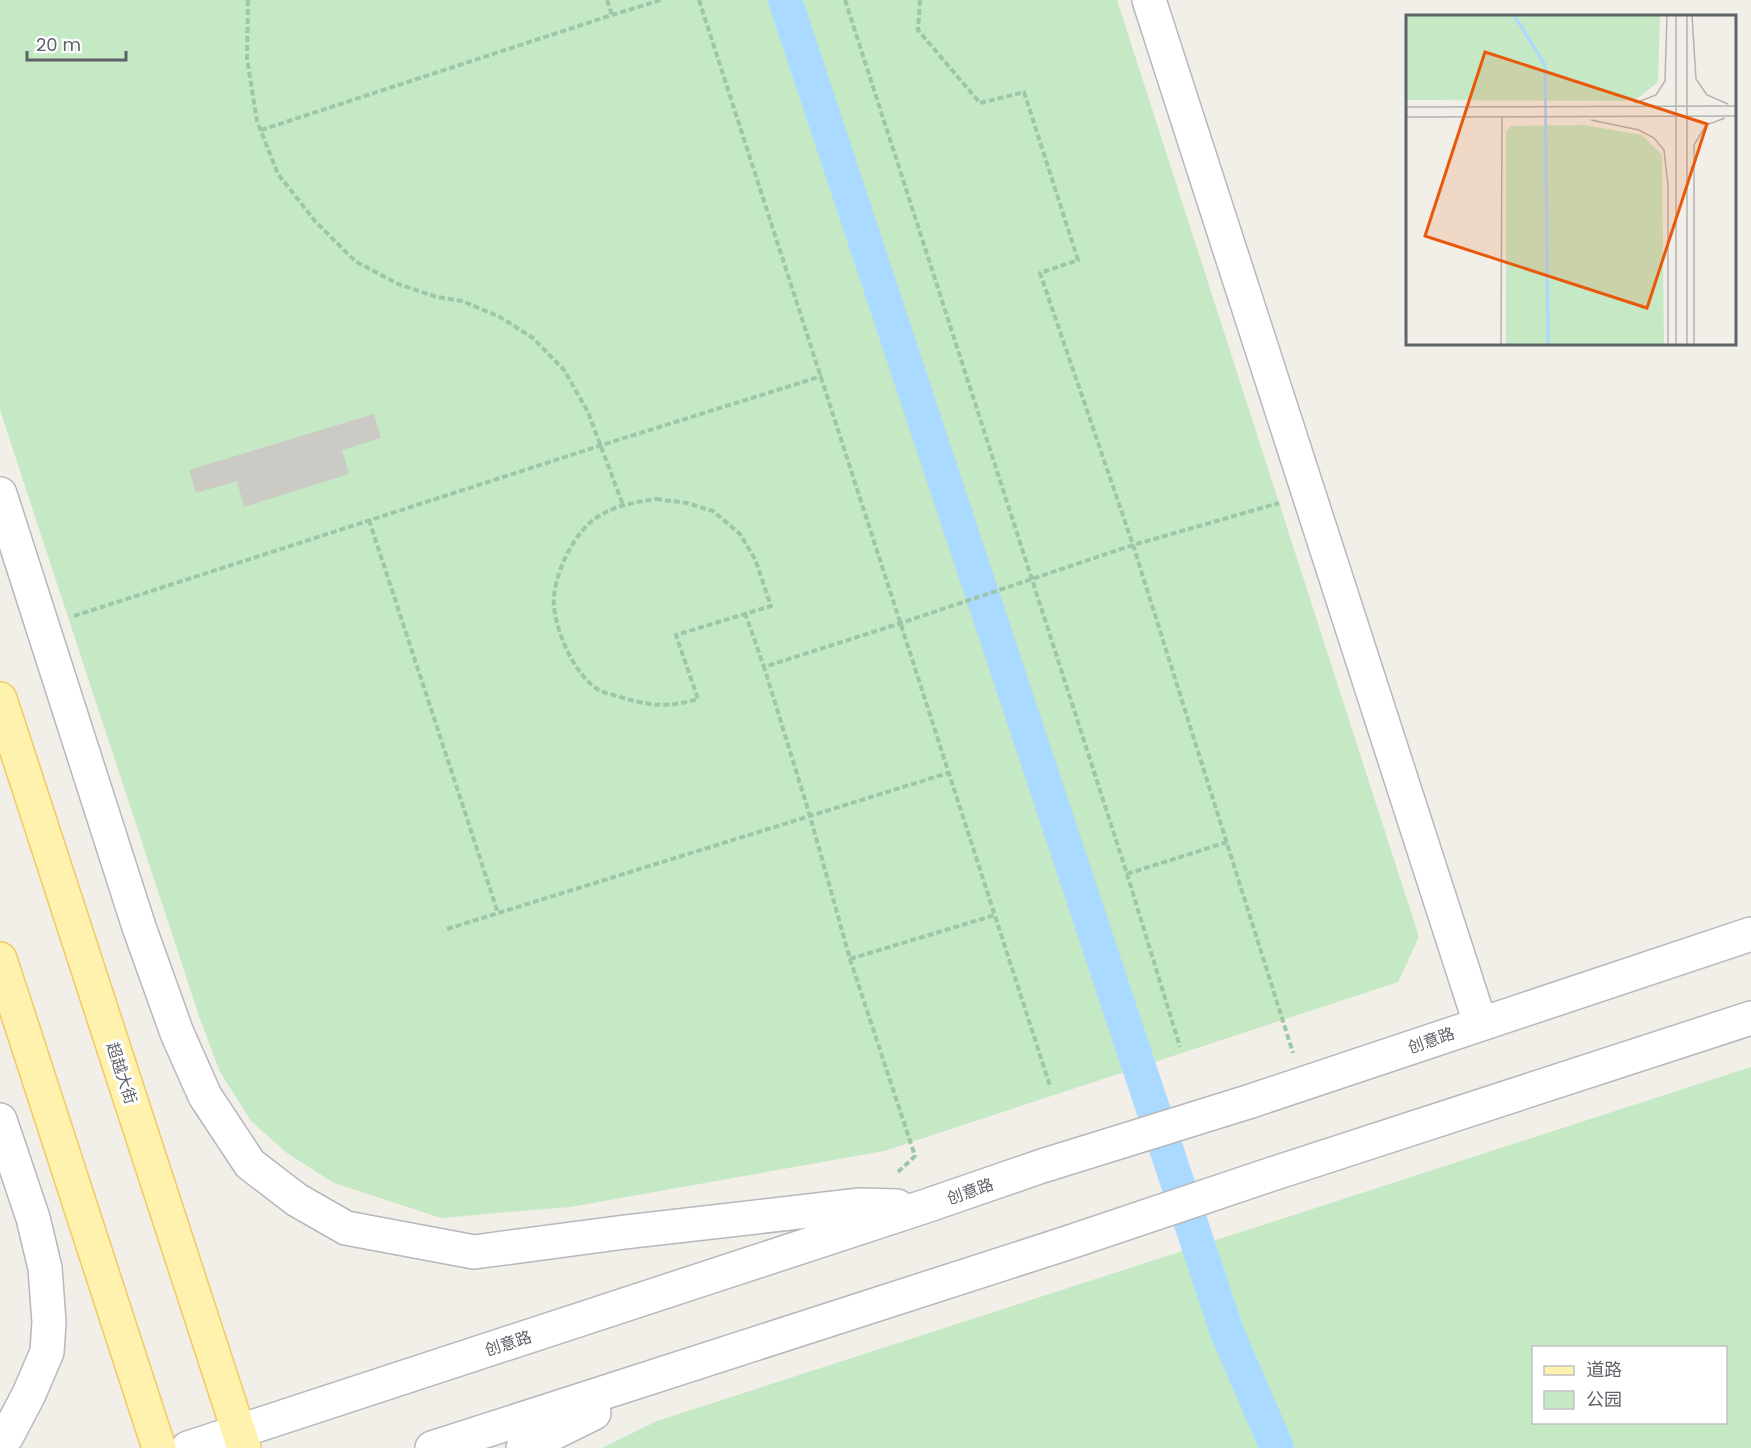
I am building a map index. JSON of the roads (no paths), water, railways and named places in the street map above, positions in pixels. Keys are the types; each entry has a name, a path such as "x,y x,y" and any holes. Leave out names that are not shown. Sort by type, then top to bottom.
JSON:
{"main road":[{"name":"超越大街","path":"0,699 241,1440"},
{"path":"0,959 159,1448"}],"street":[{"path":"1149,0 1480,1023"},
{"path":"0,494 139,927 177,1033 205,1096 250,1164 297,1200 346,1228 474,1252 860,1205 923,1207"},
{"name":"创意路","path":"188,1448 241,1440 1042,1166 1248,1102 1751,934"},
{"path":"432,1448 1751,1018"},
{"path":"0,1119 33,1218 45,1268 49,1322 47,1352 8,1436 0,1443"},
{"path":"523,1448 700,1360"}],"waterway":[{"path":"785,0 1227,1332 1277,1448"}]}
